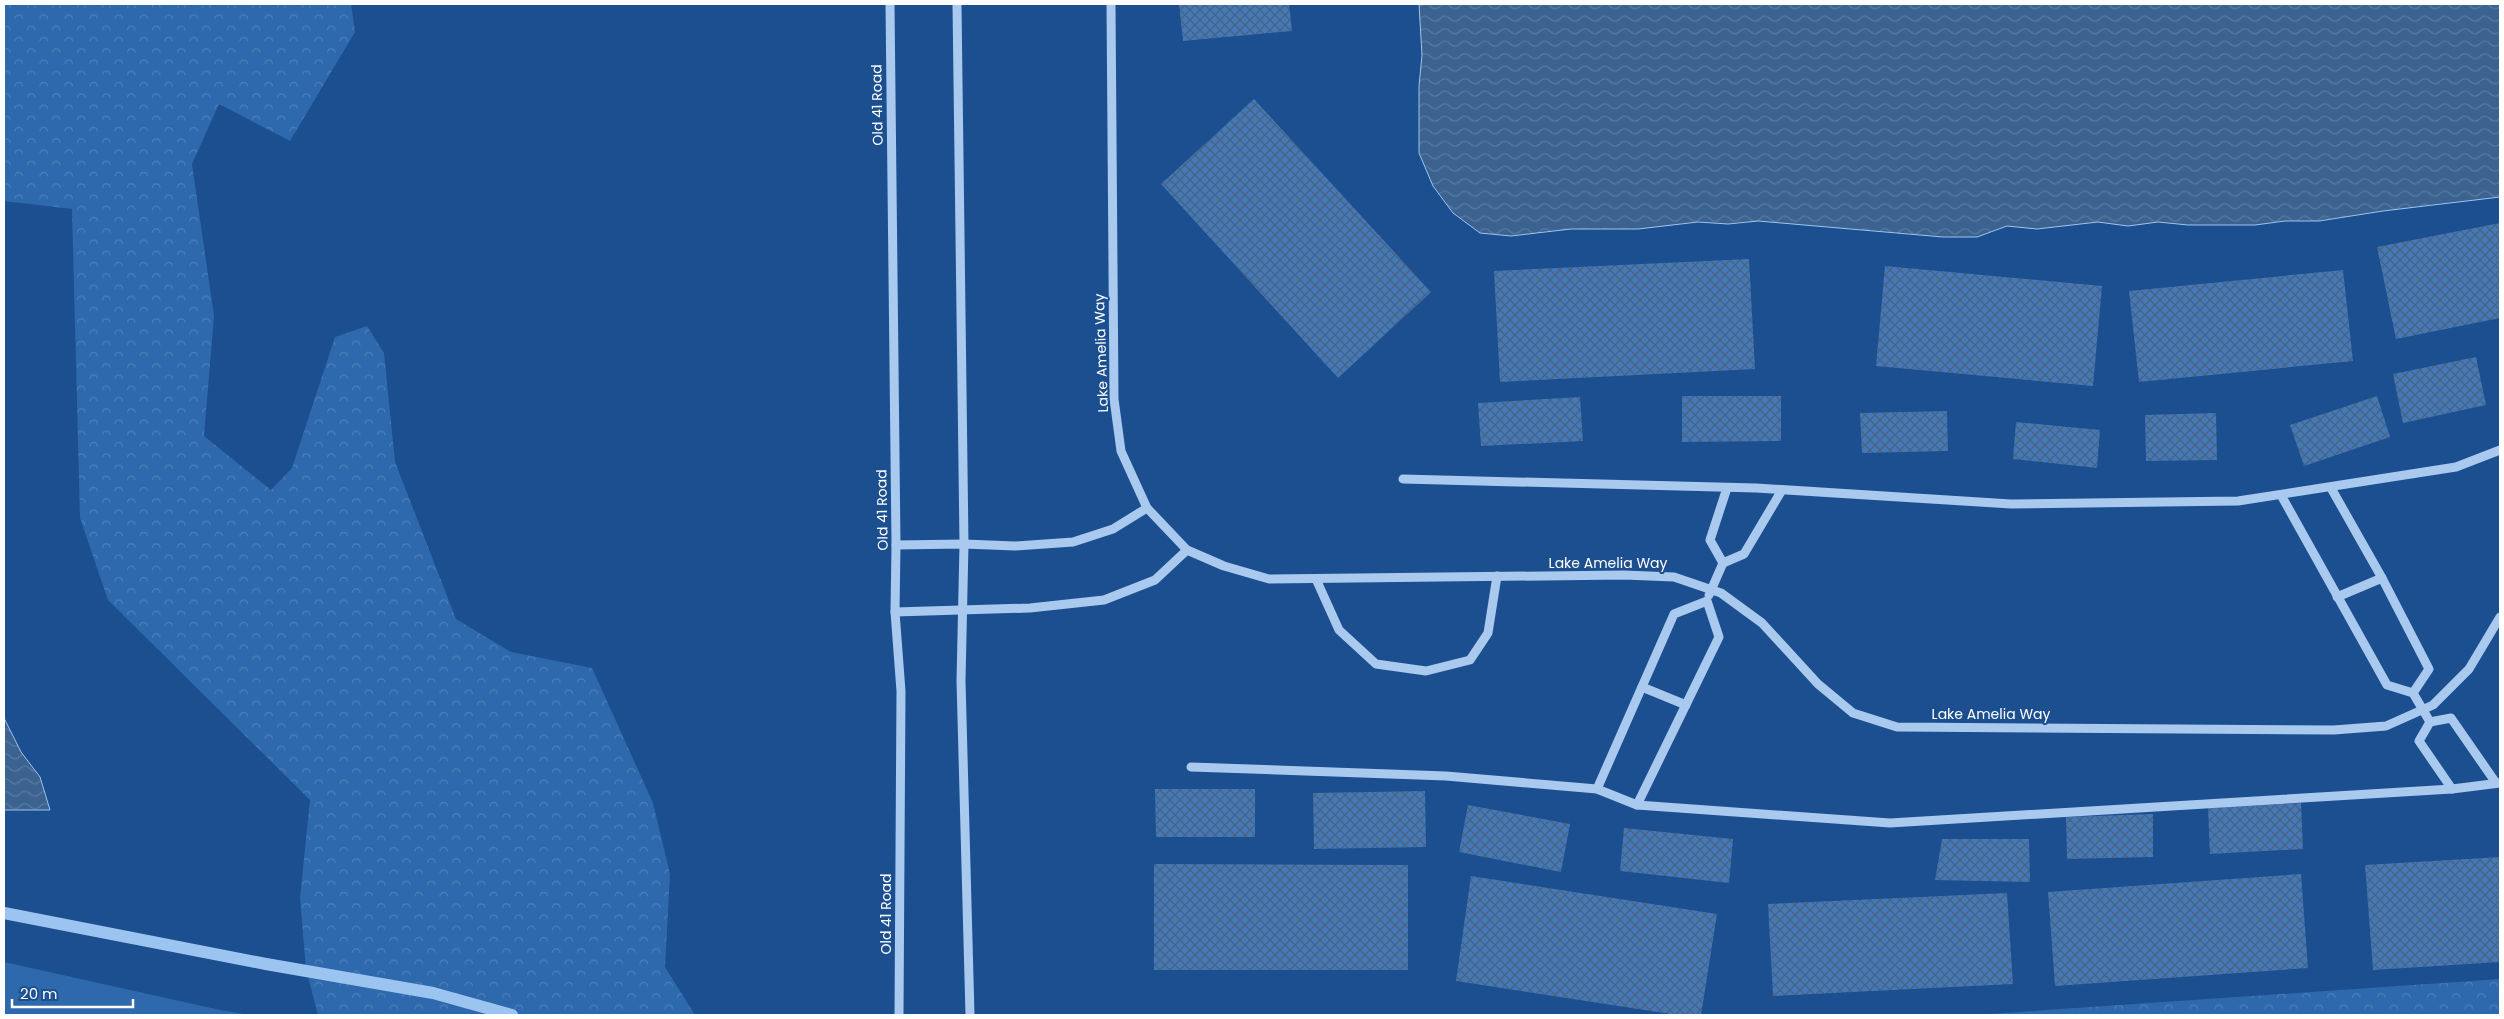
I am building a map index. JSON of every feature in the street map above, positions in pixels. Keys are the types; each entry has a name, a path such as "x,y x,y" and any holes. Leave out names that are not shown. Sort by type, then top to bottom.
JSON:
{"street":[{"name":"Old 41 Road","path":"890,4 896,545 895,612 901,691 899,1015"},
{"path":"958,4 964,544 961,681 970,1015"},
{"name":"Lake Amelia Way","path":"1111,4 1114,399 1121,451 1147,508 1187,550 1224,566 1269,579 1624,575 1674,577 1721,594 1762,623 1818,684 1853,713 1897,727 2334,730 2386,726 2433,706 2470,669 2500,617"},
{"path":"1403,478 1782,490 2011,504 2238,501 2456,467 2500,450"},
{"path":"1723,563 1710,540 1727,488"},
{"path":"2331,488 2382,578 2429,669 2413,693"},
{"path":"1637,805 1719,637 1706,602 1723,563 1744,554 1782,490"},
{"path":"2280,495 2386,684 2413,693 2422,712 2430,722"},
{"path":"896,545 964,544 1015,546 1073,542 1113,529 1147,508"},
{"path":"895,612 1030,608 1104,600 1155,580 1187,550"},
{"path":"1316,579 1339,630 1376,664 1426,671 1470,660 1488,634 1497,576"},
{"path":"2337,597 2382,578"},
{"path":"1597,790 1674,614 1706,602"},
{"path":"1642,687 1686,705"},
{"path":"1191,767 1446,776 1597,790 1637,805 1890,823 2452,789 2498,783 2451,718 2430,722 2419,741 2452,789"}],"green space":[{"path":"4,4 351,4 355,32 290,141 219,104 192,164 214,316 204,436 271,490 292,468 335,337 367,326 384,353 395,462 456,619 511,652 592,668 653,803 670,874 665,967 695,1015 318,1015 306,969 300,898 310,800 108,600 80,518 72,209 4,201"},
{"path":"4,962 220,1010 249,1015 4,1015"},
{"path":"2500,979 2500,1015 1975,1015"}],"water":[{"path":"1419,4 2500,4 2500,197 2383,211 2319,221 2285,221 2255,225 2188,225 2158,222 2128,226 2098,222 2037,229 2007,226 1977,237 1943,237 1758,221 1728,224 1698,222 1638,229 1571,229 1511,236 1480,233 1453,213 1433,186 1419,153 1419,86 1422,55"},
{"path":"4,718 21,752 40,777 50,810 4,810"}],"building":[{"path":"1179,4 1289,4 1292,31 1183,41"},
{"path":"1254,99 1431,292 1338,378 1161,184"},
{"path":"2500,223 2500,318 2396,339 2377,247"},
{"path":"1749,259 1755,369 1500,382 1494,271"},
{"path":"1885,266 2102,286 2093,386 1876,366"},
{"path":"2343,270 2353,361 2139,382 2129,291"},
{"path":"2476,357 2486,405 2403,423 2393,374"},
{"path":"1682,396 1781,396 1781,441 1682,442"},
{"path":"2377,396 2390,437 2304,466 2290,425"},
{"path":"1580,397 1583,441 1481,446 1478,403"},
{"path":"1947,411 1948,451 1862,453 1860,413"},
{"path":"2216,413 2217,460 2146,461 2145,415"},
{"path":"2016,422 2100,430 2097,468 2013,459"},
{"path":"1155,789 1255,789 1255,837 1156,837"},
{"path":"1425,791 1426,847 1314,849 1313,793"},
{"path":"2301,803 2303,849 2210,854 2208,808"},
{"path":"1468,805 1570,824 1561,872 1459,852"},
{"path":"2153,814 2153,857 2067,859 2066,817"},
{"path":"1624,828 1733,839 1729,883 1620,871"},
{"path":"1942,839 2029,839 2030,882 1935,880"},
{"path":"2500,857 2500,962 2373,970 2365,865"},
{"path":"1154,864 1408,865 1408,970 1154,970"},
{"path":"2301,874 2308,968 2055,986 2048,892"},
{"path":"1471,876 1717,914 1701,1015 1677,1015 1456,981"},
{"path":"2007,893 2013,984 1773,996 1768,904"}],"waterway":[{"path":"4,913 266,964 433,993 512,1015"}]}
